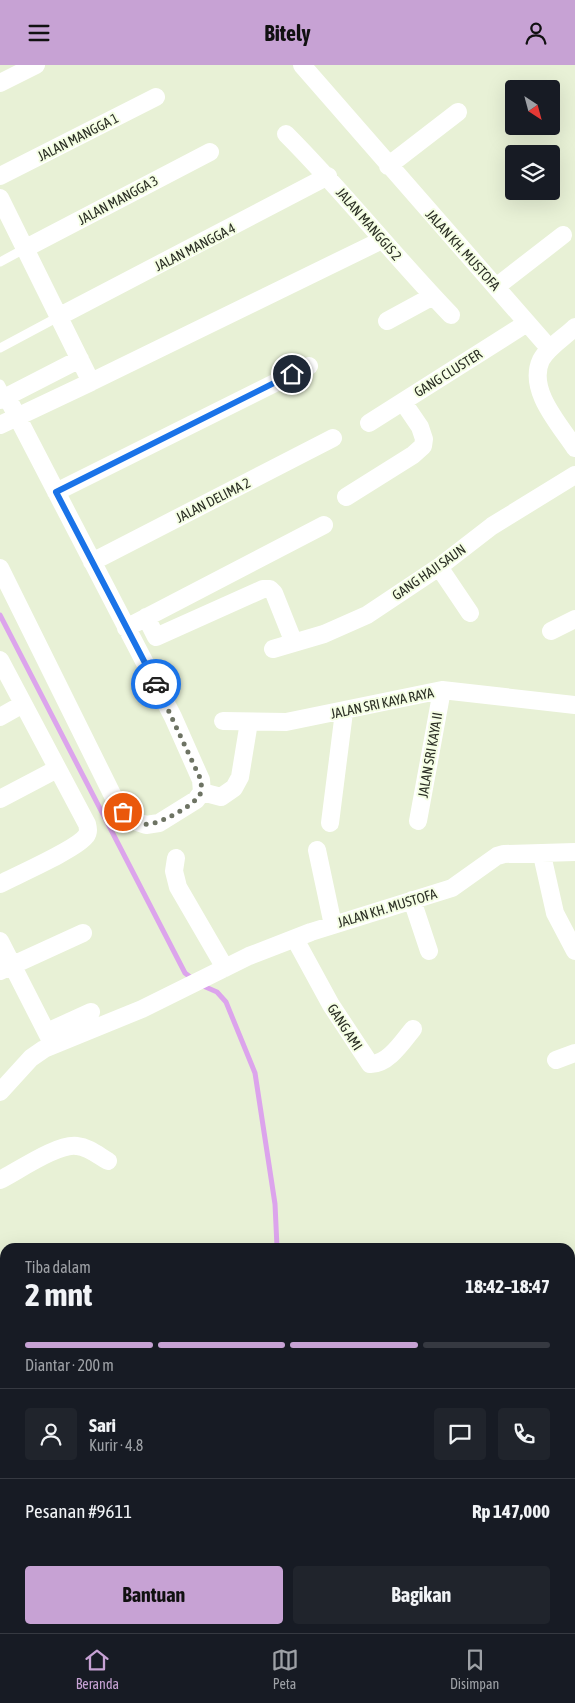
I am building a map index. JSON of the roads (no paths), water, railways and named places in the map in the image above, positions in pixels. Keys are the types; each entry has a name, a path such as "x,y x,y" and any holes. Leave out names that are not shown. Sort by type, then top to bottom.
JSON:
{"street":[{"path":"0,83 36,65"},
{"name":"JALAN KH. MUSTOFA","path":"302,65 388,166 550,349"},
{"name":"JALAN MANGGA 1","path":"0,176 156,97"},
{"path":"388,166 458,112"},
{"name":"JALAN MANGGIS 2","path":"286,134 328,176 382,240 451,315"},
{"name":"JALAN MANGGA 3","path":"26,248 210,152"},
{"name":"JALAN MANGGA 4","path":"60,316 328,176"},
{"path":"0,198 91,382"},
{"path":"496,287 563,235"},
{"path":"0,425 382,240"},
{"path":"387,321 433,296"},
{"name":"GANG CLUSTER","path":"369,423 527,323"},
{"path":"575,327 550,349 542,359 538,381 548,406 575,448"},
{"path":"0,568 113,796 123,812 134,821 146,825 159,823 196,801 202,792 201,780 173,717 17,416 2,394 80,359"},
{"path":"56,492 309,366"},
{"path":"346,497 413,455 423,446 424,439 420,427 403,402"},
{"name":"JALAN DELIMA 2","path":"92,562 333,438"},
{"name":"GANG HAJI SAUN","path":"273,649 324,634 367,615 439,567 492,526 575,475"},
{"path":"126,628 324,525"},
{"path":"439,567 470,613"},
{"path":"146,617 156,637 264,589 270,589 274,593 294,643"},
{"path":"551,631 575,619"},
{"path":"0,660 87,824 87,835 76,845 0,883"},
{"name":"JALAN SRI KAYA RAYA","path":"223,721 286,722 344,711 413,694 442,690 575,705"},
{"name":"JALAN SRI KAYA II","path":"418,821 442,690"},
{"path":"0,717 23,704"},
{"path":"330,823 344,711"},
{"path":"202,792 221,797 234,788 240,777 249,722"},
{"path":"0,799 57,769"},
{"path":"317,851 333,925"},
{"name":"JALAN KH. MUSTOFA","path":"50,1038 94,1029 179,991 224,968 295,939 333,925 452,888 497,856 504,854 542,855 575,852"},
{"path":"542,855 555,913 575,951"},
{"path":"176,859 174,871 178,887 224,968"},
{"path":"412,900 429,951"},
{"path":"6,968 83,933"},
{"name":"GANG AMI","path":"295,939 331,1005 369,1063 373,1065 394,1052 414,1029"},
{"path":"0,941 6,968 50,1038"},
{"path":"0,1091 50,1038 91,1012"},
{"path":"556,1060 575,1053"},
{"path":"0,1180 63,1147 76,1145 86,1148 108,1161"}],"lane":[{"path":"0,262 26,248"},
{"path":"0,348 60,316"}],"waterway":[{"path":"0,615 185,973 194,980"},
{"path":"201,985 217,992 226,1002 255,1073 275,1204 277,1243"}]}
